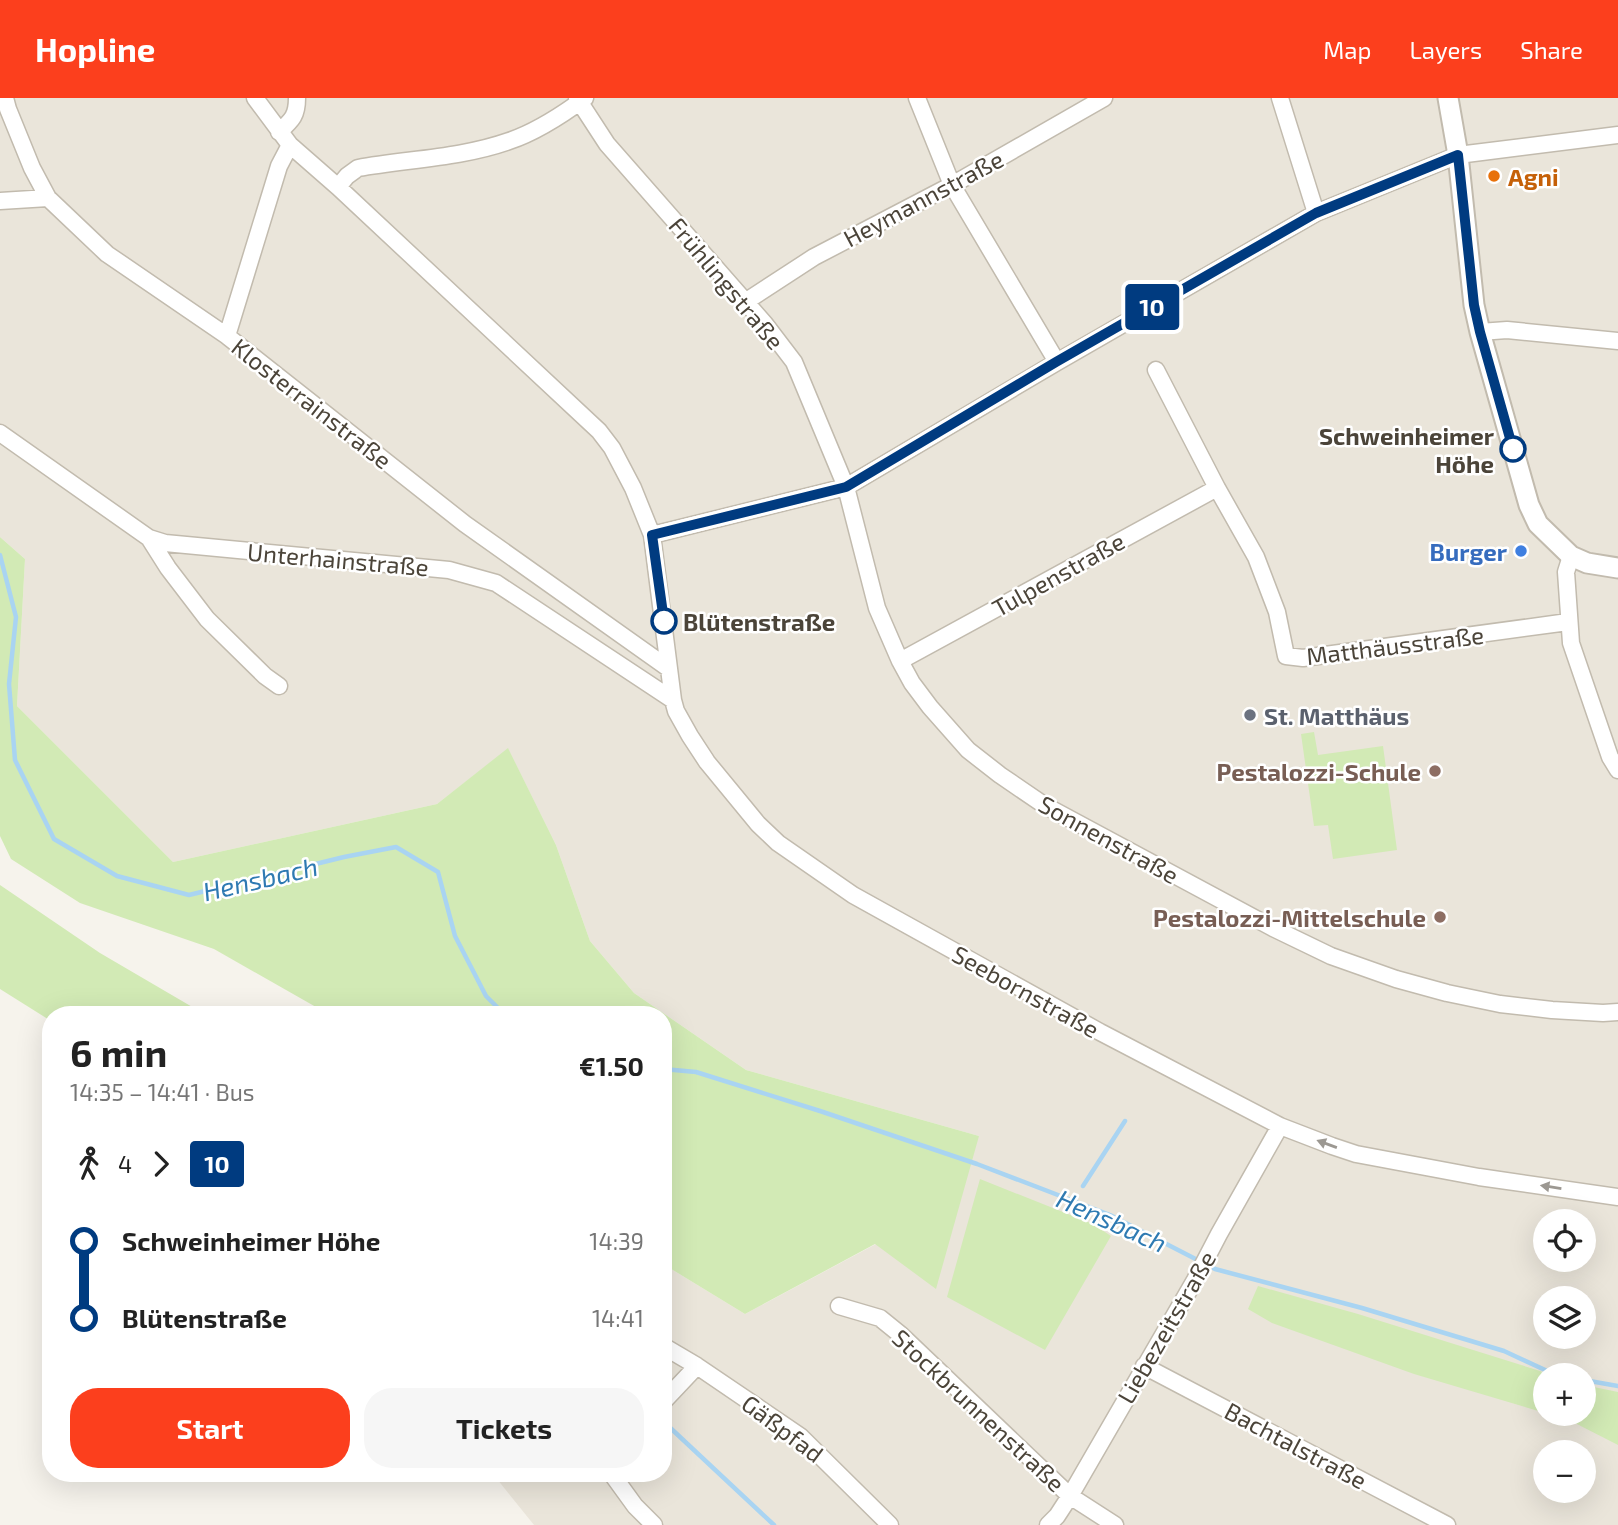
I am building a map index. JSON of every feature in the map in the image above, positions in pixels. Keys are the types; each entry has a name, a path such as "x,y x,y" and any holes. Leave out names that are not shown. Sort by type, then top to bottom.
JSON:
{"street":[{"name":"Klosterrainstraße","path":"5,98 32,167 48,198 107,254 227,335 465,524 668,668"},
{"path":"256,98 290,145 600,430 633,488 652,535 846,487 1056,362 1316,213 1458,155 1618,135"},
{"path":"279,132 294,117 297,98"},
{"path":"917,98 952,184 1056,362"},
{"name":"Heymannstraße","path":"745,302 814,257 952,184 1104,98"},
{"path":"1280,98 1316,213"},
{"path":"1448,98 1458,155 1474,305 1528,505 1538,524 1571,556 1587,563 1618,568"},
{"path":"338,187 358,168 477,150 511,141 562,116 580,99"},
{"name":"Frühlingstraße","path":"580,99 607,144 765,324 794,362 846,487"},
{"path":"227,335 279,166 290,145"},
{"path":"0,201 48,198"},
{"path":"1480,332 1507,330 1618,341"},
{"name":"Matthäusstraße","path":"1156,370 1255,557 1277,612 1286,656 1303,658 1568,622"},
{"name":"Unterhainstraße","path":"0,433 149,538 165,543 449,570 496,583 673,700"},
{"name":"Sonnenstraße","path":"846,487 877,608 912,684 968,750 1044,805 1273,928 1331,956 1396,979 1500,1004 1618,1012"},
{"name":"Tulpenstraße","path":"900,661 1217,488"},
{"name":"Seebornstraße","path":"652,535 668,668 676,711 707,762 758,824 778,844 803,862 853,895 1100,1032 1280,1126 1356,1154 1479,1177 1618,1197"},
{"path":"149,538 207,619 265,676 279,686"},
{"path":"1571,556 1566,572 1571,643 1610,757 1618,770"},
{"name":"Liebezeitstraße","path":"1048,1525 1070,1496 1280,1126"},
{"name":"Stockbrunnenstraße","path":"839,1306 880,1318 1070,1496 1115,1525"},
{"name":"Gäßpfad","path":"672,1351 800,1436 891,1525"},
{"path":"672,1393 698,1366"},
{"name":"Bachtalstraße","path":"1144,1366 1447,1525"},
{"path":"618,1482 635,1506 654,1525"}],"shaded area":[{"path":"0,98 1618,98 1618,1525 534,1525 499,1482 672,1482 672,1269 745,1314 876,1244 979,1136 746,1070 672,1019 672,1006 653,1006 634,993 590,941 556,845 508,749 437,804 173,862 17,706 25,559 0,537"}],"green space":[{"path":"0,537 25,559 17,706 173,862 437,804 508,748 556,845 590,941 634,993 653,1006 314,1006 214,949 80,903 11,859 0,836"},
{"path":"1314,732 1318,755 1383,746 1397,850 1333,859 1328,825 1314,826 1301,734"},
{"path":"0,885 100,953 191,1006 42,1006 42,1015 0,989"},
{"path":"672,1019 746,1070 979,1136 936,1289 875,1244 745,1314 672,1269"},
{"path":"980,1179 1093,1224 1111,1236 1045,1350 947,1297"},
{"path":"1258,1286 1533,1369 1533,1409 1414,1374 1272,1323 1248,1309"},
{"path":"1596,1387 1618,1392 1618,1445 1581,1426 1596,1426"}],"waterway":[{"name":"Hensbach","path":"0,555 16,617 9,684 15,760 54,839 117,876 189,895 396,847 438,872 455,936 486,996 496,1006"},
{"name":"Hensbach","path":"672,1070 696,1072 977,1164 1110,1215 1215,1269 1362,1308 1504,1351 1533,1364"},
{"path":"1083,1186 1125,1121"},
{"name":"Hensbach","path":"1596,1382 1618,1386"},
{"path":"672,1429 774,1525"}],"bus line":[{"name":"10","path":"664,621 652,535 846,487 1056,362 1316,213 1458,155 1474,305 1513,449"}],"place":[{"name":"Agni","path":"1494,176"},
{"name":"Schweinheimer Höhe","path":"1513,449"},
{"name":"Burger","path":"1521,551"},
{"name":"Blütenstraße","path":"664,621"},
{"name":"St. Matthäus","path":"1250,715"},
{"name":"Pestalozzi-Schule","path":"1435,771"},
{"name":"Pestalozzi-Mittelschule","path":"1440,917"}]}
